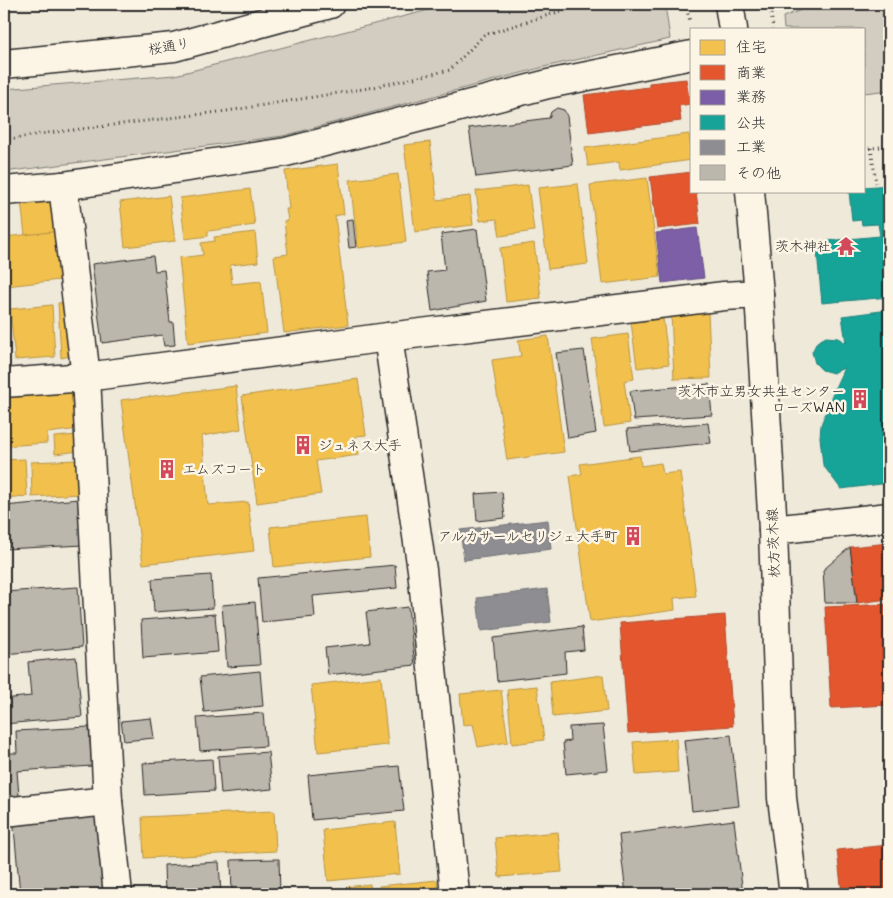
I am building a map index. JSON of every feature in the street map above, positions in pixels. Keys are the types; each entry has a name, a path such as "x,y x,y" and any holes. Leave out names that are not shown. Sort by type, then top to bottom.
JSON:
{"street":[{"name":"桜通り","path":"4,64 174,47 330,4"},
{"path":"4,191 63,186 286,152 548,84 690,55"},
{"path":"63,186 86,377 108,801 118,894"},
{"name":"枚方茨木線","path":"750,192 759,294 773,530 782,798 794,894"},
{"path":"4,383 86,377 388,337 714,297 759,294"},
{"path":"388,337 422,570 455,894"},
{"path":"773,530 889,517"},
{"path":"4,812 108,801"}],"path":[{"path":"4,141 40,134 227,111 369,88 450,70 484,35 584,4"},
{"path":"685,4 692,28"},
{"path":"773,28 771,5 800,4"},
{"path":"866,149 889,146"},
{"path":"871,148 876,183"}],"shaded area":[{"path":"452,4 665,4 670,39 544,67 283,136 4,172 4,89 175,75"},
{"path":"801,4 889,4 889,90 866,93 866,28 784,28 783,17 801,10"}],"building: 住宅":[{"path":"689,134 690,160 620,170 619,162 588,166 585,148"},
{"path":"430,142 437,200 470,196 473,225 415,232 404,145"},
{"path":"338,164 344,214 335,216 348,325 284,333 274,256 288,254 284,221 288,220 286,209 289,209 285,171"},
{"path":"398,174 406,242 358,248 350,180"},
{"path":"647,178 660,277 602,284 590,185"},
{"path":"578,184 588,264 548,269 538,188"},
{"path":"528,185 534,231 500,236 497,219 480,221 476,191"},
{"path":"250,189 255,225 208,231 208,236 185,239 180,198"},
{"path":"169,196 175,241 125,247 120,202"},
{"path":"48,197 58,210 61,231 25,236 21,200"},
{"path":"61,231 68,279 6,286 4,237"},
{"path":"255,232 258,262 230,265 232,284 261,281 267,333 188,343 179,258 203,255 201,243 215,241 214,237"},
{"path":"534,243 541,298 506,302 500,248"},
{"path":"70,302 75,355 61,358 58,303"},
{"path":"52,305 55,357 15,360 10,309"},
{"path":"708,311 711,378 674,379 671,312"},
{"path":"663,319 669,364 637,368 631,322"},
{"path":"628,334 634,379 624,381 630,423 604,427 592,339"},
{"path":"548,336 564,452 507,460 492,360 521,356 518,340"},
{"name":"ジュネス大手","path":"358,379 366,435 356,436 359,455 316,461 321,494 257,503 242,396"},
{"name":"エムズコート","path":"236,386 241,429 202,436 208,505 248,502 254,551 143,564 121,400"},
{"path":"76,392 79,429 47,433 47,443 4,446 4,398"},
{"path":"77,435 79,451 55,454 54,437"},
{"name":"アルカサールセリジェ大手町","path":"640,456 641,466 661,463 663,474 680,472 696,596 674,598 675,610 590,622 570,476 582,474 580,464"},
{"path":"25,459 27,496 4,498 4,460"},
{"path":"77,460 79,494 32,497 31,462"},
{"path":"366,517 370,557 274,567 270,527"},
{"path":"603,675 607,711 553,717 550,682"},
{"path":"381,677 388,745 318,752 311,685"},
{"path":"537,686 544,740 512,744 507,689"},
{"path":"501,690 508,742 478,747 473,724 463,725 460,694"},
{"path":"676,739 678,772 636,775 633,742"},
{"path":"274,811 276,851 144,858 142,817"},
{"path":"395,822 400,874 328,881 323,830"},
{"path":"558,832 562,872 499,877 495,838"},
{"path":"437,880 439,894 379,894 379,886"},
{"path":"370,884 371,894 348,894 347,887"},
{"path":"342,888 343,894 318,894 318,891"},
{"path":"314,891 315,894 288,894"}],"building: 商業":[{"path":"686,79 690,104 679,106 681,121 589,133 584,95 649,87 649,83"},
{"path":"690,172 690,192 696,192 700,224 657,229 650,177"},
{"path":"889,543 889,599 857,603 850,547"},
{"path":"889,604 889,705 831,708 825,607"},
{"path":"725,615 733,726 628,733 620,623"},
{"path":"889,845 889,894 842,894 837,850"}],"building: 業務":[{"path":"697,228 704,278 662,283 656,233"}],"building: 公共":[{"path":"889,185 889,297 822,303 816,242 880,236 878,224 862,225 861,220 852,221 849,192 866,192 866,187"},
{"name":"茨木市立男女共生センター ローズWAN","path":"889,310 889,483 841,489 823,465 820,437 821,425 844,368 833,373 822,370 815,363 812,352 817,342 826,337 838,338 846,343 842,316"}],"building: 工業":[{"path":"548,520 551,549 464,560 460,530"},
{"path":"547,589 551,622 481,631 477,598"}],"building: その他":[{"path":"557,108 564,110 567,116 573,165 476,177 469,128 549,118 551,112"},
{"path":"353,219 356,247 349,248 346,220"},
{"path":"477,229 486,301 432,311 427,272 445,270 441,234"},
{"path":"153,256 155,271 164,270 170,322 173,322 175,345 164,346 162,335 102,343 92,264"},
{"path":"584,350 596,433 568,438 556,353"},
{"path":"709,384 712,415 634,420 630,391"},
{"path":"708,423 711,443 630,451 627,429"},
{"path":"502,492 505,518 477,521 475,494"},
{"path":"79,499 84,545 4,549 4,506"},
{"path":"850,547 857,603 825,603 823,570"},
{"path":"395,565 397,588 313,596 315,617 262,622 258,578"},
{"path":"211,575 213,608 154,612 152,579"},
{"path":"78,587 82,647 4,654 4,592"},
{"path":"255,602 260,665 227,667 222,605"},
{"path":"408,607 415,665 328,675 325,648 370,643 366,612"},
{"path":"215,614 218,652 143,658 141,620"},
{"path":"582,627 584,650 565,652 566,673 497,681 493,638"},
{"path":"76,657 82,717 4,724 4,699 31,696 28,662"},
{"path":"260,671 263,706 204,712 200,677"},
{"path":"263,713 266,746 200,751 197,718"},
{"path":"151,718 154,738 124,741 121,721"},
{"path":"603,725 608,770 566,774 563,742 570,741 569,727"},
{"path":"89,727 92,766 17,771 19,796 4,797 4,753 17,753 16,731"},
{"path":"731,735 739,806 692,811 684,740"},
{"path":"268,752 272,789 221,794 218,756"},
{"path":"212,759 214,791 145,795 143,763"},
{"path":"399,766 404,811 312,820 308,775"},
{"path":"98,810 104,894 20,894 13,817"},
{"path":"734,820 743,894 626,894 619,835"},
{"path":"279,859 280,894 232,894 231,860"},
{"path":"219,862 221,894 165,894 164,865"}],"place":[{"name":"茨木神社","path":"846,246"},
{"name":"茨木市立男女共生センター ローズWAN","path":"860,399"},
{"name":"ジュネス大手","path":"303,445"},
{"name":"エムズコート","path":"167,469"},
{"name":"アルカサールセリジェ大手町","path":"633,536"}]}
